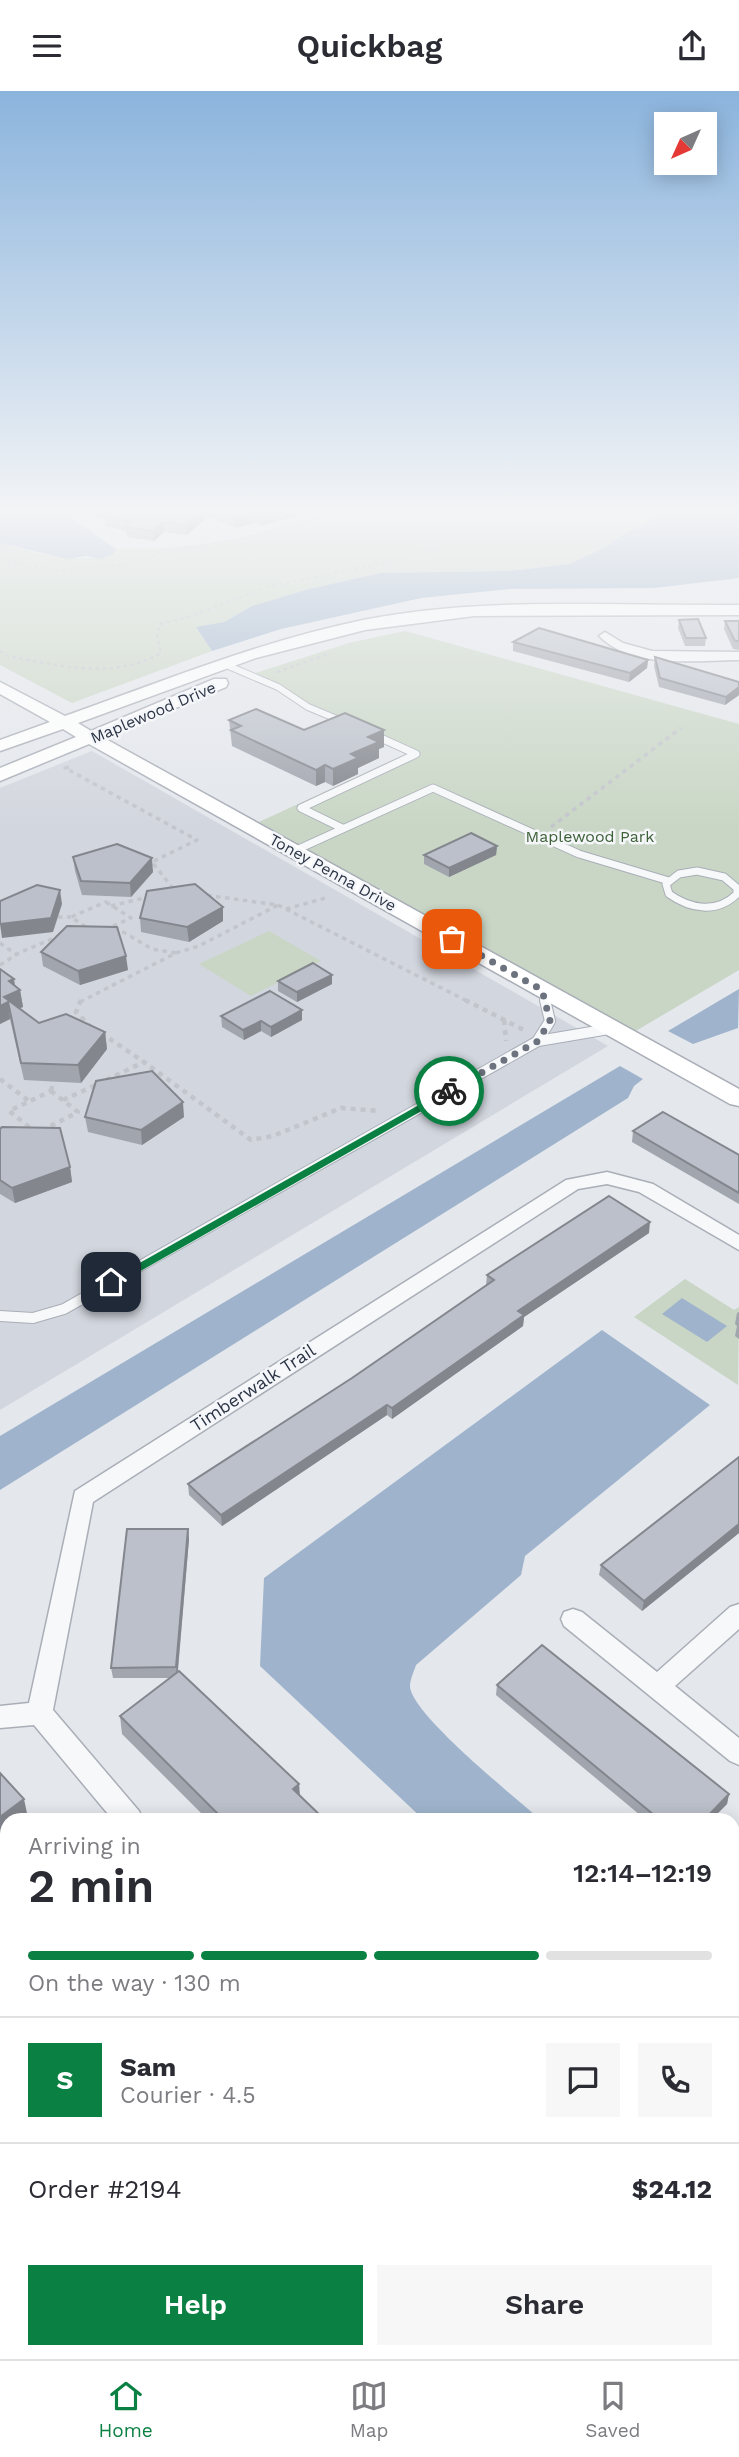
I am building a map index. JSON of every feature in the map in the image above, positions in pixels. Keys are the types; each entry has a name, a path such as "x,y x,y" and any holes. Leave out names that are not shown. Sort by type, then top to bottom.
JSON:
{"street":[{"name":"Maplewood Drive","path":"0,746 224,664 291,643 365,625 422,617"},
{"name":"Maplewood Drive","path":"0,775 273,660 374,631 477,617"},
{"path":"605,636 622,647 652,655 739,656"},
{"name":"Toney Penna Drive","path":"0,687 739,1099"},
{"name":"Timberwalk Trail","path":"40,1713 83,1497 573,1184 607,1178 646,1188 739,1244"},
{"path":"658,1686 739,1614"},
{"path":"573,1619 739,1753"},
{"path":"0,1717 40,1713 124,1813"}],"lane":[{"path":"224,664 356,728"},
{"path":"342,828 301,808 416,754 368,733"},
{"path":"294,851 433,788 579,854 668,881 686,872 710,872 732,882 737,894 724,905 695,906 669,894 666,884 668,881"},
{"path":"538,1041 550,1021 542,990"},
{"path":"0,1317 33,1318 64,1309 538,1041 611,1029"}],"path":[{"path":"0,651 8,656 73,668 118,667 150,662 161,653 156,635 160,624 188,617"},
{"path":"268,675 330,653"},
{"path":"539,836 681,728"},
{"path":"74,766 65,768 197,841 152,862 175,891"},
{"path":"162,894 188,892"},
{"path":"201,894 278,905 528,1032 533,1026"},
{"path":"106,902 107,896"},
{"path":"111,906 150,897"},
{"path":"285,909 329,897"},
{"path":"106,902 131,918"},
{"path":"58,917 71,917 106,902"},
{"path":"278,905 199,946 176,953 81,1000 76,1012 91,1027 251,1140 274,1136 341,1108 382,1111"},
{"path":"71,917 96,934"},
{"path":"94,941 96,934 131,918 138,918"},
{"path":"0,965 83,925"},
{"path":"113,926 152,949 176,953"},
{"path":"0,943 17,955"},
{"path":"495,1048 506,1042 504,1020"},
{"path":"62,1100 144,1062"},
{"path":"0,1079 29,1101"},
{"path":"51,1091 53,1082"},
{"path":"51,1091 78,1112 86,1113"},
{"path":"37,1133 9,1111 51,1091"},
{"path":"37,1133 78,1112"},
{"path":"35,1142 37,1133"}],"shaded area":[{"path":"92,751 608,1046 0,1410 0,788"}],"green space":[{"path":"0,617 233,617 224,622 196,627 212,651 72,703 0,665"},
{"name":"Maplewood Park","path":"405,631 739,724 739,970 634,1032 259,822 406,754 309,711 274,689 246,676 349,643"},
{"path":"269,931 321,961 251,996 199,964"},
{"path":"685,1279 734,1310 739,1307 738,1385 634,1317"}],"water":[{"path":"233,617 336,617 281,629 212,651 196,627 224,622"},
{"path":"739,989 738,1028 693,1044 668,1031"},
{"path":"620,1066 643,1079 634,1086 628,1098 0,1490 0,1436"},
{"path":"682,1298 727,1326 707,1342 662,1314"},
{"path":"602,1330 710,1405 525,1556 521,1575 416,1665 410,1686 415,1699 427,1715 445,1735 533,1813 417,1813 260,1666 264,1578"}],"building":[{"path":"698,619 706,638 686,638 679,620"},
{"path":"725,621 739,621 739,641 735,641"},
{"path":"539,628 648,660 630,673 513,642"},
{"path":"655,657 739,682 739,687 726,697 660,678"},
{"path":"256,709 304,730 345,713 384,730 368,737 379,742 351,754 358,758 333,769 325,765 316,770 231,730 241,726 229,720"},
{"path":"471,833 497,846 449,868 424,855"},
{"path":"117,844 152,858 130,883 81,881 73,857"},
{"path":"195,884 223,907 187,927 140,918 147,891"},
{"path":"37,885 60,890 51,918 0,924 0,901"},
{"path":"67,926 117,927 126,956 78,971 41,952"},
{"path":"313,963 332,975 297,992 278,981"},
{"path":"0,969 14,979 9,981 20,990 4,997 39,1023 66,1014 105,1032 78,1065 21,1063 8,1002 0,1006"},
{"path":"270,991 302,1010 271,1027 261,1021 243,1030 221,1016"},
{"path":"152,1071 183,1102 141,1130 85,1117 96,1081"},
{"path":"663,1112 739,1155 739,1193 633,1131"},
{"path":"2,1127 60,1128 70,1167 12,1188 0,1180"},
{"path":"609,1196 650,1222 518,1311 524,1315 392,1408 387,1405 221,1515 188,1484 352,1378 494,1280 487,1275"},
{"path":"739,1457 739,1524 644,1601 601,1565"},
{"path":"127,1529 188,1529 176,1667 111,1668"},
{"path":"542,1645 729,1794 711,1813 652,1813 497,1685"},
{"path":"179,1671 299,1784 293,1789 318,1813 217,1813 120,1716"},
{"path":"0,1773 24,1799 5,1813 0,1813"}],"way so far":[{"path":"449,1091 538,1041 550,1021 542,990 452,939"}],"route":[{"path":"111,1282 449,1091"}]}
